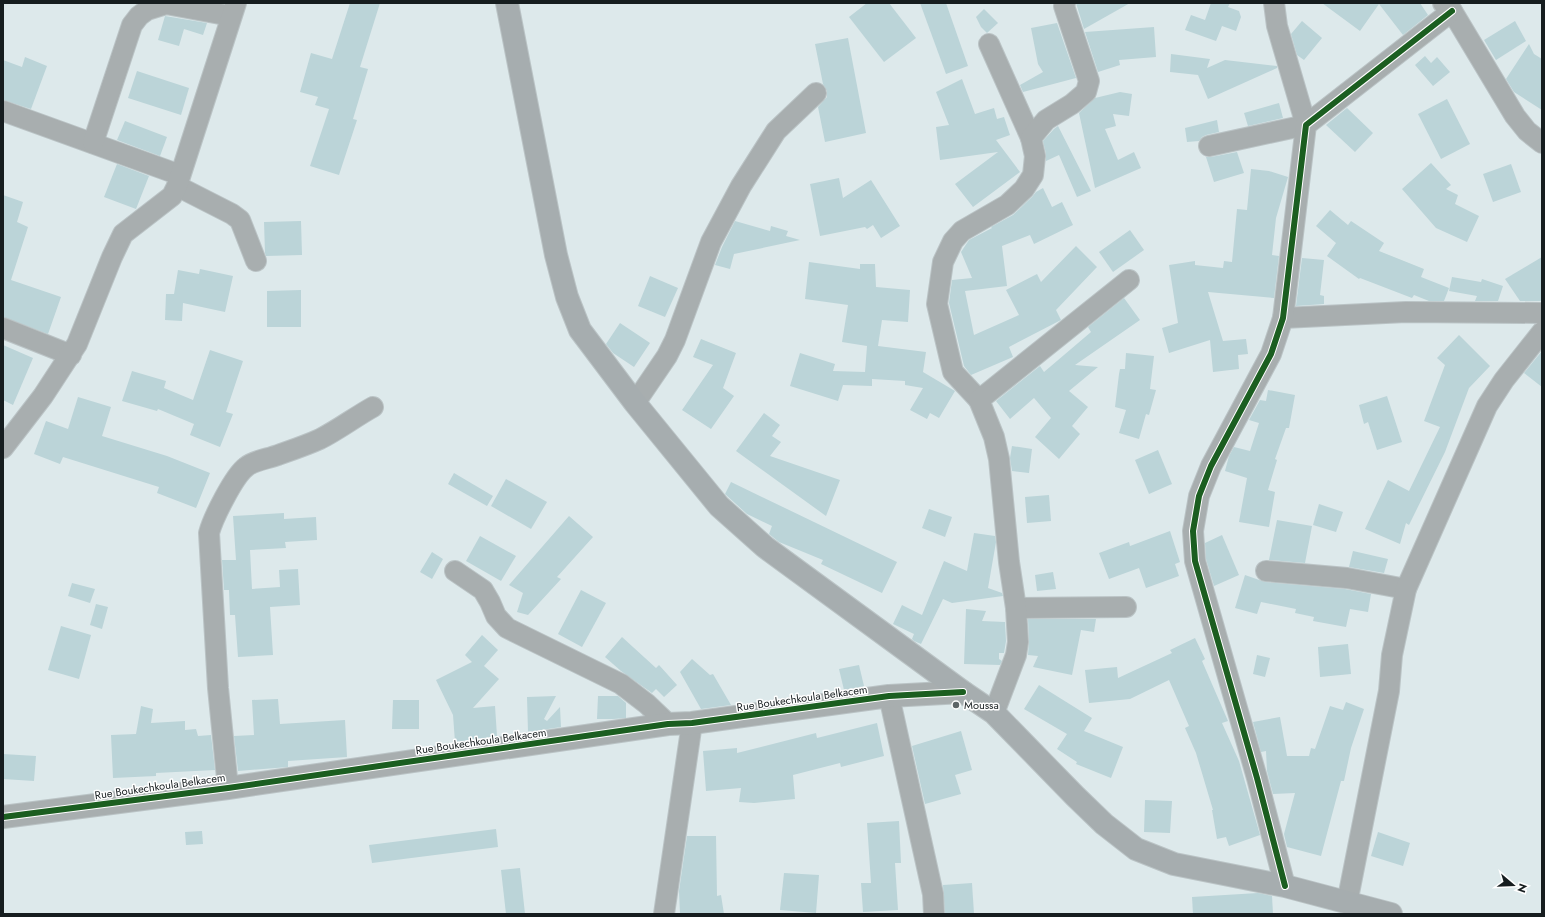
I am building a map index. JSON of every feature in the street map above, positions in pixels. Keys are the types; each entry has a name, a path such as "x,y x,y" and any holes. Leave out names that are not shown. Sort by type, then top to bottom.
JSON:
{"main road":[{"path":"507,3 556,255 567,297 580,330 635,403 719,506 765,548 994,713 1074,796 1104,824 1136,849 1174,864 1285,886 1391,914"}],"street":[{"path":"1031,138 1046,120 1072,104 1086,92 1089,81 1064,6 1066,3"},
{"path":"1274,3 1277,26 1306,125 1284,318 1271,354 1211,466 1199,496 1193,531 1195,561 1257,778 1285,886"},
{"path":"3,448 43,396 71,355 123,234 172,196 179,180 234,10 166,4 147,10 139,16 132,25 93,143"},
{"path":"1209,146 1306,125 1448,7 1515,116 1527,131 1542,142"},
{"path":"989,44 1031,138 1035,156 1033,175 1024,189 1007,205 962,231 953,241 943,262 937,304 953,372 979,400 994,437 999,459 1009,562 1016,608 1018,642 1016,655 994,713"},
{"path":"635,403 667,356 711,242 741,186 776,131 816,93"},
{"path":"3,110 93,143 179,180 240,220 256,261"},
{"path":"979,400 1129,280"},
{"path":"1284,318 1406,312 1542,313"},
{"path":"3,328 71,355"},
{"path":"1347,902 1389,691 1392,655 1406,589 1487,406 1504,380 1542,332"},
{"path":"228,788 218,688 209,533 211,525 225,498 246,466 321,438 373,407"},
{"path":"455,570 482,590 490,602 496,616 507,628 620,684 647,704 668,724"},
{"path":"1266,571 1347,578 1406,589"},
{"path":"1016,608 1126,607"},
{"name":"Rue Boukechkoula Belkacem","path":"3,817 228,788 668,724 692,723 889,696 963,692"},
{"path":"889,696 933,894 934,914"},
{"path":"664,914 692,723"}],"building":[{"path":"350,3 380,3 360,67 368,69 353,119 357,120 339,175 310,166 329,109 315,105 318,97 300,92 311,53 332,59"},
{"path":"867,3 889,3 916,38 884,62 849,17"},
{"path":"920,3 946,3 968,66 946,74"},
{"path":"1076,3 1130,3 1084,29"},
{"path":"1211,3 1230,3 1228,7 1239,11 1241,17 1236,31 1222,26 1216,41 1185,30 1191,15 1205,20"},
{"path":"1322,3 1420,3 1428,15 1403,35 1379,4 1360,31"},
{"path":"984,9 998,23 987,33 981,27 976,17"},
{"path":"165,16 207,23 203,35 184,29 179,46 158,40"},
{"path":"1302,21 1322,38 1304,60 1297,55 1291,34"},
{"path":"1515,21 1526,41 1496,60 1484,40"},
{"path":"1057,23 1076,78 1023,92 1020,85 1043,72 1038,64 1031,28"},
{"path":"1154,27 1156,57 1119,60 1120,65 1098,72 1085,32"},
{"path":"848,38 866,133 825,142 818,107 827,97 827,91 823,84 815,44"},
{"path":"1529,44 1534,54 1542,59 1542,110 1514,92 1506,79"},
{"path":"1171,54 1210,59 1207,68 1225,60 1277,66 1277,68 1208,99 1198,75 1170,72"},
{"path":"1425,56 1431,63 1437,57 1450,72 1433,86 1415,65"},
{"path":"25,57 47,66 31,109 3,100 3,60 22,67"},
{"path":"137,71 189,88 181,115 128,98"},
{"path":"962,79 975,114 994,108 997,119 1004,117 1010,135 996,140 1020,172 973,207 955,184 998,152 940,160 936,127 949,125 936,92"},
{"path":"1120,92 1132,94 1129,116 1113,114 1116,126 1105,129 1118,160 1134,152 1141,168 1095,188 1079,113 1095,98"},
{"path":"1447,99 1470,144 1441,159 1418,114"},
{"path":"1279,103 1283,118 1248,126 1244,113"},
{"path":"1347,108 1373,133 1355,152 1326,125"},
{"path":"1217,120 1219,132 1206,135 1199,141 1187,142 1185,128"},
{"path":"125,121 167,137 160,156 117,140"},
{"path":"1058,126 1091,191 1077,197 1059,155 1046,161 1043,141"},
{"path":"1237,152 1244,173 1214,182 1206,157"},
{"path":"1431,163 1451,185 1446,189 1458,195 1455,204 1479,216 1467,242 1436,228 1402,189"},
{"path":"117,164 149,176 136,209 104,197"},
{"path":"1511,164 1521,192 1493,202 1483,174"},
{"path":"1251,169 1269,171 1288,177 1276,218 1272,255 1279,256 1274,298 1208,292 1223,341 1246,339 1248,354 1238,355 1239,369 1213,372 1210,340 1169,353 1162,328 1178,323 1169,265 1195,261 1195,265 1223,268 1224,261 1232,262 1237,209 1247,210"},
{"path":"839,178 843,198 871,180 900,226 881,238 873,225 867,229 865,227 820,236 810,184"},
{"path":"1043,188 1052,207 1062,202 1073,225 1034,244 1030,235 1002,246 1007,286 965,291 974,335 1019,315 1006,290 1037,274 1041,282 1076,246 1097,267 1056,310 1061,320 1009,347 1013,357 971,375 964,366 949,303 952,280 972,278 961,252 969,240 1013,215 1036,192"},
{"path":"3,195 23,202 17,222 28,227 11,280 61,297 48,334 3,317"},
{"path":"1330,210 1348,225 1351,221 1384,243 1379,251 1424,269 1421,277 1449,288 1444,301 1429,301 1414,295 1412,298 1360,278 1359,279 1327,256 1336,243 1316,226"},
{"path":"301,221 302,255 266,256 264,222"},
{"path":"735,221 770,231 771,226 788,231 786,236 800,240 734,254 730,269 715,265"},
{"path":"1130,230 1144,250 1113,272 1099,252"},
{"path":"1542,257 1542,300 1520,301 1505,279"},
{"path":"1302,258 1324,260 1320,295 1324,296 1324,304 1296,306"},
{"path":"809,262 860,269 860,264 875,264 876,287 910,290 908,322 882,320 878,346 926,352 923,372 955,391 939,418 930,413 927,419 910,410 923,388 905,385 905,381 872,379 872,386 843,385 838,401 790,386 800,353 835,364 833,371 865,372 867,346 842,342 848,305 805,299"},
{"path":"200,269 233,276 225,312 183,303 182,321 165,320 166,294 174,294 178,270 199,274"},
{"path":"650,276 678,288 665,317 638,306"},
{"path":"1452,277 1481,282 1482,279 1503,286 1498,301 1475,301 1477,296 1449,291"},
{"path":"301,290 301,327 267,327 267,291"},
{"path":"1124,298 1140,320 1075,365 1098,367 1069,391 1088,407 1072,426 1080,434 1059,459 1035,437 1051,418 1034,398 1010,419 996,401 1040,366 1044,372 1091,332 1088,327"},
{"path":"620,323 650,343 634,367 613,353 606,344"},
{"path":"1459,335 1490,366 1469,388 1445,452 1409,525 1406,523 1400,544 1365,529 1388,480 1409,491 1440,427 1424,421 1445,365 1437,358"},
{"path":"701,339 736,353 723,388 734,396 711,429 682,410 713,365 693,357"},
{"path":"3,345 33,358 13,405 3,400"},
{"path":"210,350 243,361 226,412 233,414 220,447 190,435 194,424 158,409 157,411 122,401 132,371 166,381 164,388 193,400"},
{"path":"1542,351 1542,387 1524,373"},
{"path":"1126,353 1154,356 1150,389 1156,390 1149,415 1146,414 1139,439 1119,433 1126,410 1115,407 1120,369 1125,369"},
{"path":"1268,390 1295,395 1289,428 1286,428 1275,459 1277,460 1268,490 1275,492 1269,527 1239,522 1247,478 1225,471 1229,456 1234,447 1250,451 1259,423 1249,420 1260,400 1266,401"},
{"path":"1387,396 1402,442 1377,450 1368,422 1364,424 1359,405"},
{"path":"78,397 111,407 102,436 167,456 210,473 196,508 157,493 159,487 63,457 60,464 34,454 46,421 68,429"},
{"path":"764,413 780,425 772,436 781,442 770,456 840,480 826,516 736,451"},
{"path":"1012,446 1032,449 1029,473 1012,471 1010,458"},
{"path":"1158,450 1172,484 1149,494 1135,460"},
{"path":"454,473 493,496 487,506 448,484"},
{"path":"506,479 547,502 531,529 491,506"},
{"path":"731,482 897,562 882,593 821,564 823,560 779,542 769,534 772,526 747,514 725,494"},
{"path":"1049,495 1051,521 1027,523 1025,497"},
{"path":"1319,504 1343,512 1336,532 1313,525"},
{"path":"929,509 952,517 945,537 922,528"},
{"path":"284,513 284,519 316,517 317,540 285,542 286,548 250,550 252,589 280,587 279,570 298,569 300,605 270,607 273,655 238,657 235,615 230,615 229,590 224,590 222,560 236,560 233,516"},
{"path":"569,516 593,537 557,577 561,579 528,615 517,612 523,593 509,585"},
{"path":"1277,520 1312,526 1305,563 1269,560"},
{"path":"1170,531 1180,562 1175,564 1179,576 1146,588 1139,568 1109,579 1099,553 1129,542 1130,546"},
{"path":"974,533 995,536 996,542 988,588 1002,593 1003,596 952,603 943,599 921,644 914,641 912,639 914,634 893,624 902,605 922,615 944,561 967,571"},
{"path":"1222,535 1239,575 1214,586 1206,559 1205,543"},
{"path":"480,536 516,556 501,581 466,561"},
{"path":"1353,551 1388,559 1384,573 1349,567"},
{"path":"432,552 443,559 432,579 420,572"},
{"path":"1053,572 1056,589 1037,591 1035,575"},
{"path":"1245,575 1265,582 1345,589 1371,594 1368,612 1350,609 1346,627 1313,621 1314,617 1295,613 1296,609 1261,602 1257,614 1235,608"},
{"path":"72,583 95,589 90,603 68,596"},
{"path":"581,590 606,603 582,647 558,634"},
{"path":"96,604 108,607 102,629 90,625"},
{"path":"966,609 986,611 982,621 1005,622 1006,641 1004,653 999,653 999,659 1002,661 1000,665 964,664"},
{"path":"1028,619 1096,619 1094,632 1081,630 1072,675 1033,667 1038,656 1028,655"},
{"path":"61,626 91,635 79,679 48,670"},
{"path":"482,635 498,650 484,666 499,679 473,708 495,706 497,736 455,742 453,715 436,680 472,662 465,655"},
{"path":"622,637 656,668 659,665 677,685 664,697 656,689 652,693 621,671 605,657"},
{"path":"1195,638 1205,659 1202,661 1228,721 1222,723 1239,761 1260,835 1229,846 1226,837 1217,839 1213,810 1196,753 1185,728 1189,726 1169,680 1130,699 1089,703 1085,670 1117,667 1118,678 1172,653 1170,650"},
{"path":"1348,644 1351,674 1320,677 1318,647"},
{"path":"1257,655 1270,658 1265,677 1253,674"},
{"path":"692,659 710,675 713,674 731,705 701,709 680,672"},
{"path":"859,665 864,686 844,690 839,669"},
{"path":"1039,685 1092,718 1084,731 1123,747 1111,778 1076,764 1077,762 1057,749 1067,734 1024,709"},
{"path":"556,696 544,719 547,721 560,707 561,727 528,732 527,697"},
{"path":"598,696 618,696 626,703 626,718 597,719"},
{"path":"278,699 280,724 345,720 347,757 288,761 288,767 238,771 234,736 254,735 252,700"},
{"path":"393,700 419,700 419,729 392,729"},
{"path":"1346,702 1364,709 1351,748 1344,781 1341,781 1321,856 1287,847 1284,834 1295,793 1273,794 1267,771 1266,751 1261,752 1253,722 1280,717 1287,756 1309,756 1311,748 1315,749 1330,706 1343,710"},
{"path":"141,706 153,709 151,723 185,721 185,730 196,729 198,736 211,735 215,770 156,773 156,776 113,778 111,735 136,734"},
{"path":"877,723 884,756 841,767 840,763 793,775 795,799 754,803 739,802 741,788 706,791 703,751 737,748 737,753 816,733 817,738"},
{"path":"961,731 972,770 955,775 961,794 925,804 912,746"},
{"path":"3,754 36,756 34,781 3,779"},
{"path":"1145,800 1172,801 1170,833 1144,832"},
{"path":"899,821 901,863 895,863 898,910 863,912 861,883 871,883 867,823"},
{"path":"496,829 498,847 372,863 369,845"},
{"path":"202,831 203,844 186,845 185,832"},
{"path":"1378,832 1410,843 1403,866 1371,856"},
{"path":"687,836 716,836 717,896 721,895 724,914 680,914 679,891"},
{"path":"520,868 525,914 506,914 501,870"},
{"path":"784,873 819,875 816,913 780,910"},
{"path":"972,883 974,914 945,914 943,885"},
{"path":"1258,893 1272,896 1273,914 1193,914 1192,897"}],"cycle path":[{"path":"1285,886 1257,778 1195,561 1193,531 1199,496 1211,466 1271,354 1283,318 1306,125 1452,11"},
{"path":"3,817 228,788 668,724 692,723 889,696 963,692"}],"place":[{"name":"Moussa","path":"956,705"}]}
